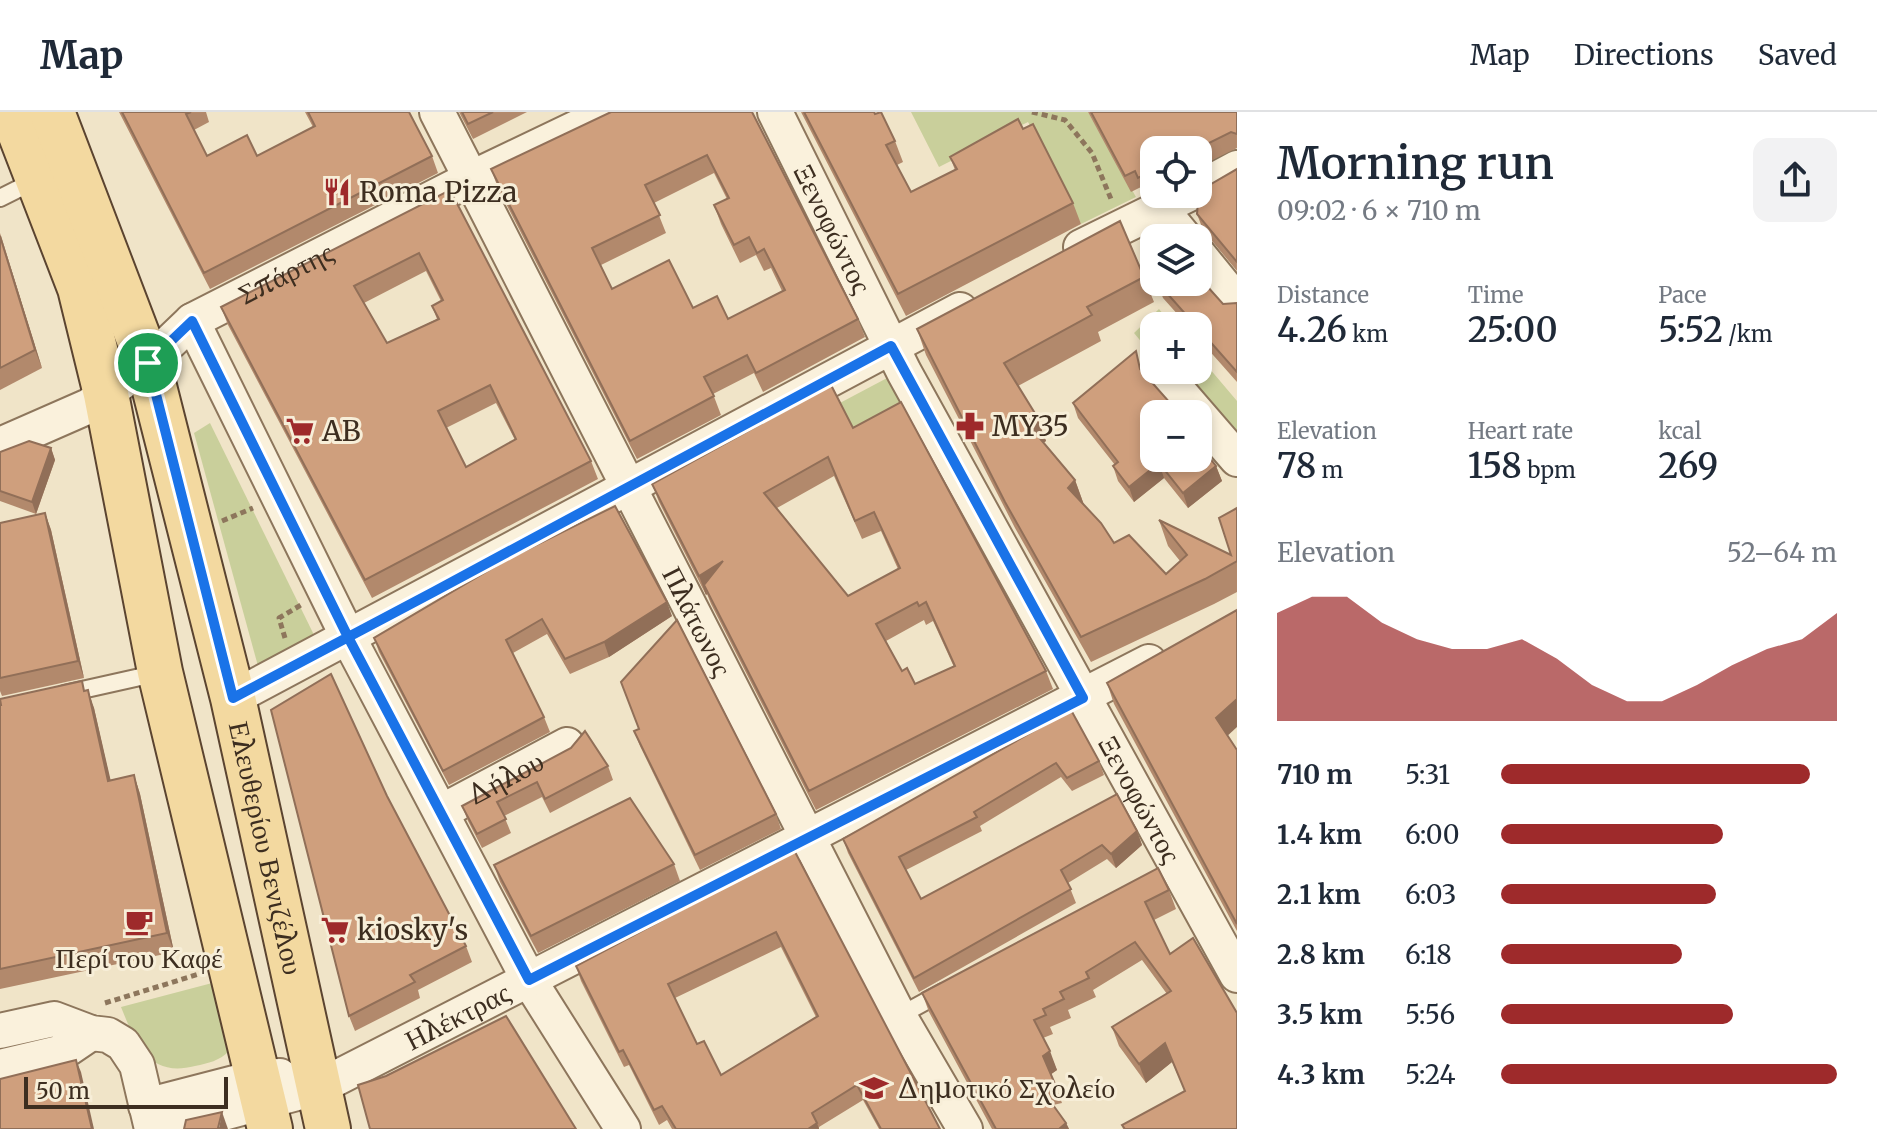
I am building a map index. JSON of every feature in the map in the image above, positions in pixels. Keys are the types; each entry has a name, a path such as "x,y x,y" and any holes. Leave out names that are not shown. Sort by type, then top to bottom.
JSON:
{"main road":[{"name":"Ελευθερίου Βενιζέλου","path":"12,112 80,288 106,394 160,672 264,1103"},
{"name":"Ελευθερίου Βενιζέλου","path":"52,112 148,363 233,698 328,1129"}],"street":[{"name":"Πλάτωνος","path":"437,112 899,1016 965,1129"},
{"name":"Ξενοφώντος","path":"775,112 891,346 1083,698 1168,867 1237,975"},
{"name":"Σπάρτης","path":"0,445 89,406 148,363 192,321 593,115"},
{"path":"1212,181 1237,168"},
{"path":"1053,262 1162,208"},
{"path":"1212,271 1237,302"},
{"path":"233,698 986,297"},
{"path":"192,321 348,637 443,811 529,980 623,1129"},
{"path":"1172,384 1237,459"},
{"name":"Ηλέκτρας","path":"154,1121 264,1103 319,1087 810,838 1181,645"},
{"name":"Δήλου","path":"443,811 567,745"},
{"path":"0,1031 54,1019 91,1033 108,1035 123,1044 137,1065 154,1121"},
{"path":"0,1067 63,1052 91,1033"}],"lane":[{"path":"0,198 39,179"},
{"path":"41,700 160,672"},
{"path":"899,1016 955,985"}],"path":[{"path":"1032,112 1065,120 1092,153 1121,227"},
{"path":"214,526 258,506"},
{"path":"287,644 279,618 309,601"},
{"path":"54,1019 231,965"}],"green space":[{"path":"911,112 1088,112 1136,197 1081,224 1028,122 939,167"},
{"path":"1212,372 1237,401 1237,452 1212,424 1212,400 1191,400 1177,384 1212,384"},
{"path":"889,377 913,419 860,446 838,404"},
{"path":"210,423 314,635 258,666 194,433"},
{"path":"216,982 229,1051 214,1061 179,1068 166,1067 146,1055 132,1034 121,1007"}],"building":[{"path":"122,112 191,112 186,114 207,156 247,135 257,156 315,126 308,112 409,112 432,156 204,273"},
{"path":"462,112 493,112 468,124"},
{"path":"611,112 752,112 858,319 756,373 747,355 704,377 714,396 630,441 491,169","holes":["707,155 729,198 714,205 734,245 749,237 757,253 764,249 785,290 728,319 717,296 693,308 669,260 612,289 592,248 660,215 645,185"]},
{"path":"804,112 881,112 895,141 886,145 911,192 957,169 950,157 1018,119 1023,129 1033,124 1073,203 898,294"},
{"path":"1091,112 1237,112 1237,134 1231,132 1212,142 1212,136 1140,136 1140,177 1135,171 1125,176"},
{"path":"1237,169 1237,262 1212,232 1212,224 1205,224 1197,214 1198,208 1212,208 1212,183"},
{"path":"450,190 591,461 365,580 221,307","holes":["419,253 443,300 432,306 439,319 387,343 354,286","490,385 516,439 466,467 438,411"]},
{"path":"1120,221 1140,268 1140,279 1087,307 1092,315 1004,363 1036,415 1026,422 1075,480 1068,488 1101,523 1114,543 1129,535 1166,574 1187,555 1159,520 1231,555 1219,518 1237,508 1237,561 1081,637 1005,502 917,329"},
{"path":"0,236 35,350 0,368"},
{"path":"1212,292 1223,304 1237,303 1237,372 1212,344 1212,312 1184,312 1169,296 1212,296"},
{"path":"1136,351 1140,384 1153,384 1167,400 1140,400 1140,472 1148,472 1129,487 1113,466 1118,462 1073,403"},
{"path":"831,385 853,428 901,402 1046,671 809,791 704,585 723,561 699,576 652,484","holes":["828,457 855,521 874,512 900,568 848,596 764,493","917,602 919,606 926,602 955,666 915,684 907,668 902,671 876,624"]},
{"path":"29,441 51,448 32,502 0,491 0,452"},
{"path":"1166,472 1209,472 1183,493"},
{"path":"615,506 667,602 604,642 565,659 542,619 506,640 544,717 443,771 374,638 508,559"},
{"path":"45,513 78,661 0,678 0,523"},
{"path":"1237,610 1237,699 1216,718 1237,750 1237,924 1107,683"},
{"path":"677,620 776,814 695,855 634,731 639,729 621,682"},
{"path":"331,674 387,796 466,946 410,975 415,982 349,1016 271,710"},
{"path":"82,681 84,691 88,690 108,781 134,775 167,933 0,969 0,699"},
{"path":"1071,710 1099,761 1067,778 1056,763 974,812 977,817 899,857 921,899 1117,794 1137,831 1111,854 1102,845 1061,870 1071,889 914,978 843,839"},
{"path":"585,731 608,766 545,799 537,782 497,802 506,819 477,834 462,806 571,748"},
{"path":"630,798 674,864 531,936 494,865"},
{"path":"794,850 940,1129 881,1129 857,1085 812,1113 817,1123 808,1129 676,1129 662,1106 654,1110 623,1050 619,1052 576,966","holes":["776,932 818,1016 721,1075 704,1041 697,1044 668,984"]},
{"path":"1158,868 1169,890 1145,902 1170,954 1193,938 1237,1013 1237,1129 1125,1129 1122,1125 1185,1091 1165,1043 1139,1064 1112,1027 1171,991 1135,942 1086,972 1089,978 1060,992 1064,999 1043,1009 1046,1015 1034,1020 1050,1051 1043,1056 1055,1084 1040,1087 1066,1123 1059,1129 996,1129 922,993"},
{"path":"506,1016 576,1129 370,1129 358,1085 386,1076"},
{"path":"76,1060 92,1129 0,1129 0,1079"},
{"path":"222,1112 218,1128 223,1129 184,1129 186,1120"}],"place":[{"name":"Roma Pizza","path":"337,192"},
{"name":"MY35","path":"970,426"},
{"name":"AB","path":"300,431"},
{"name":"Περί του Καφέ","path":"139,922"},
{"name":"kiosky's","path":"335,930"},
{"name":"Δημοτικό Σχολείο","path":"874,1088"}],"route":[{"path":"148,363 192,321 348,637 443,811 529,980 1083,698 891,346 630,488 348,637 233,698 148,363"}]}
